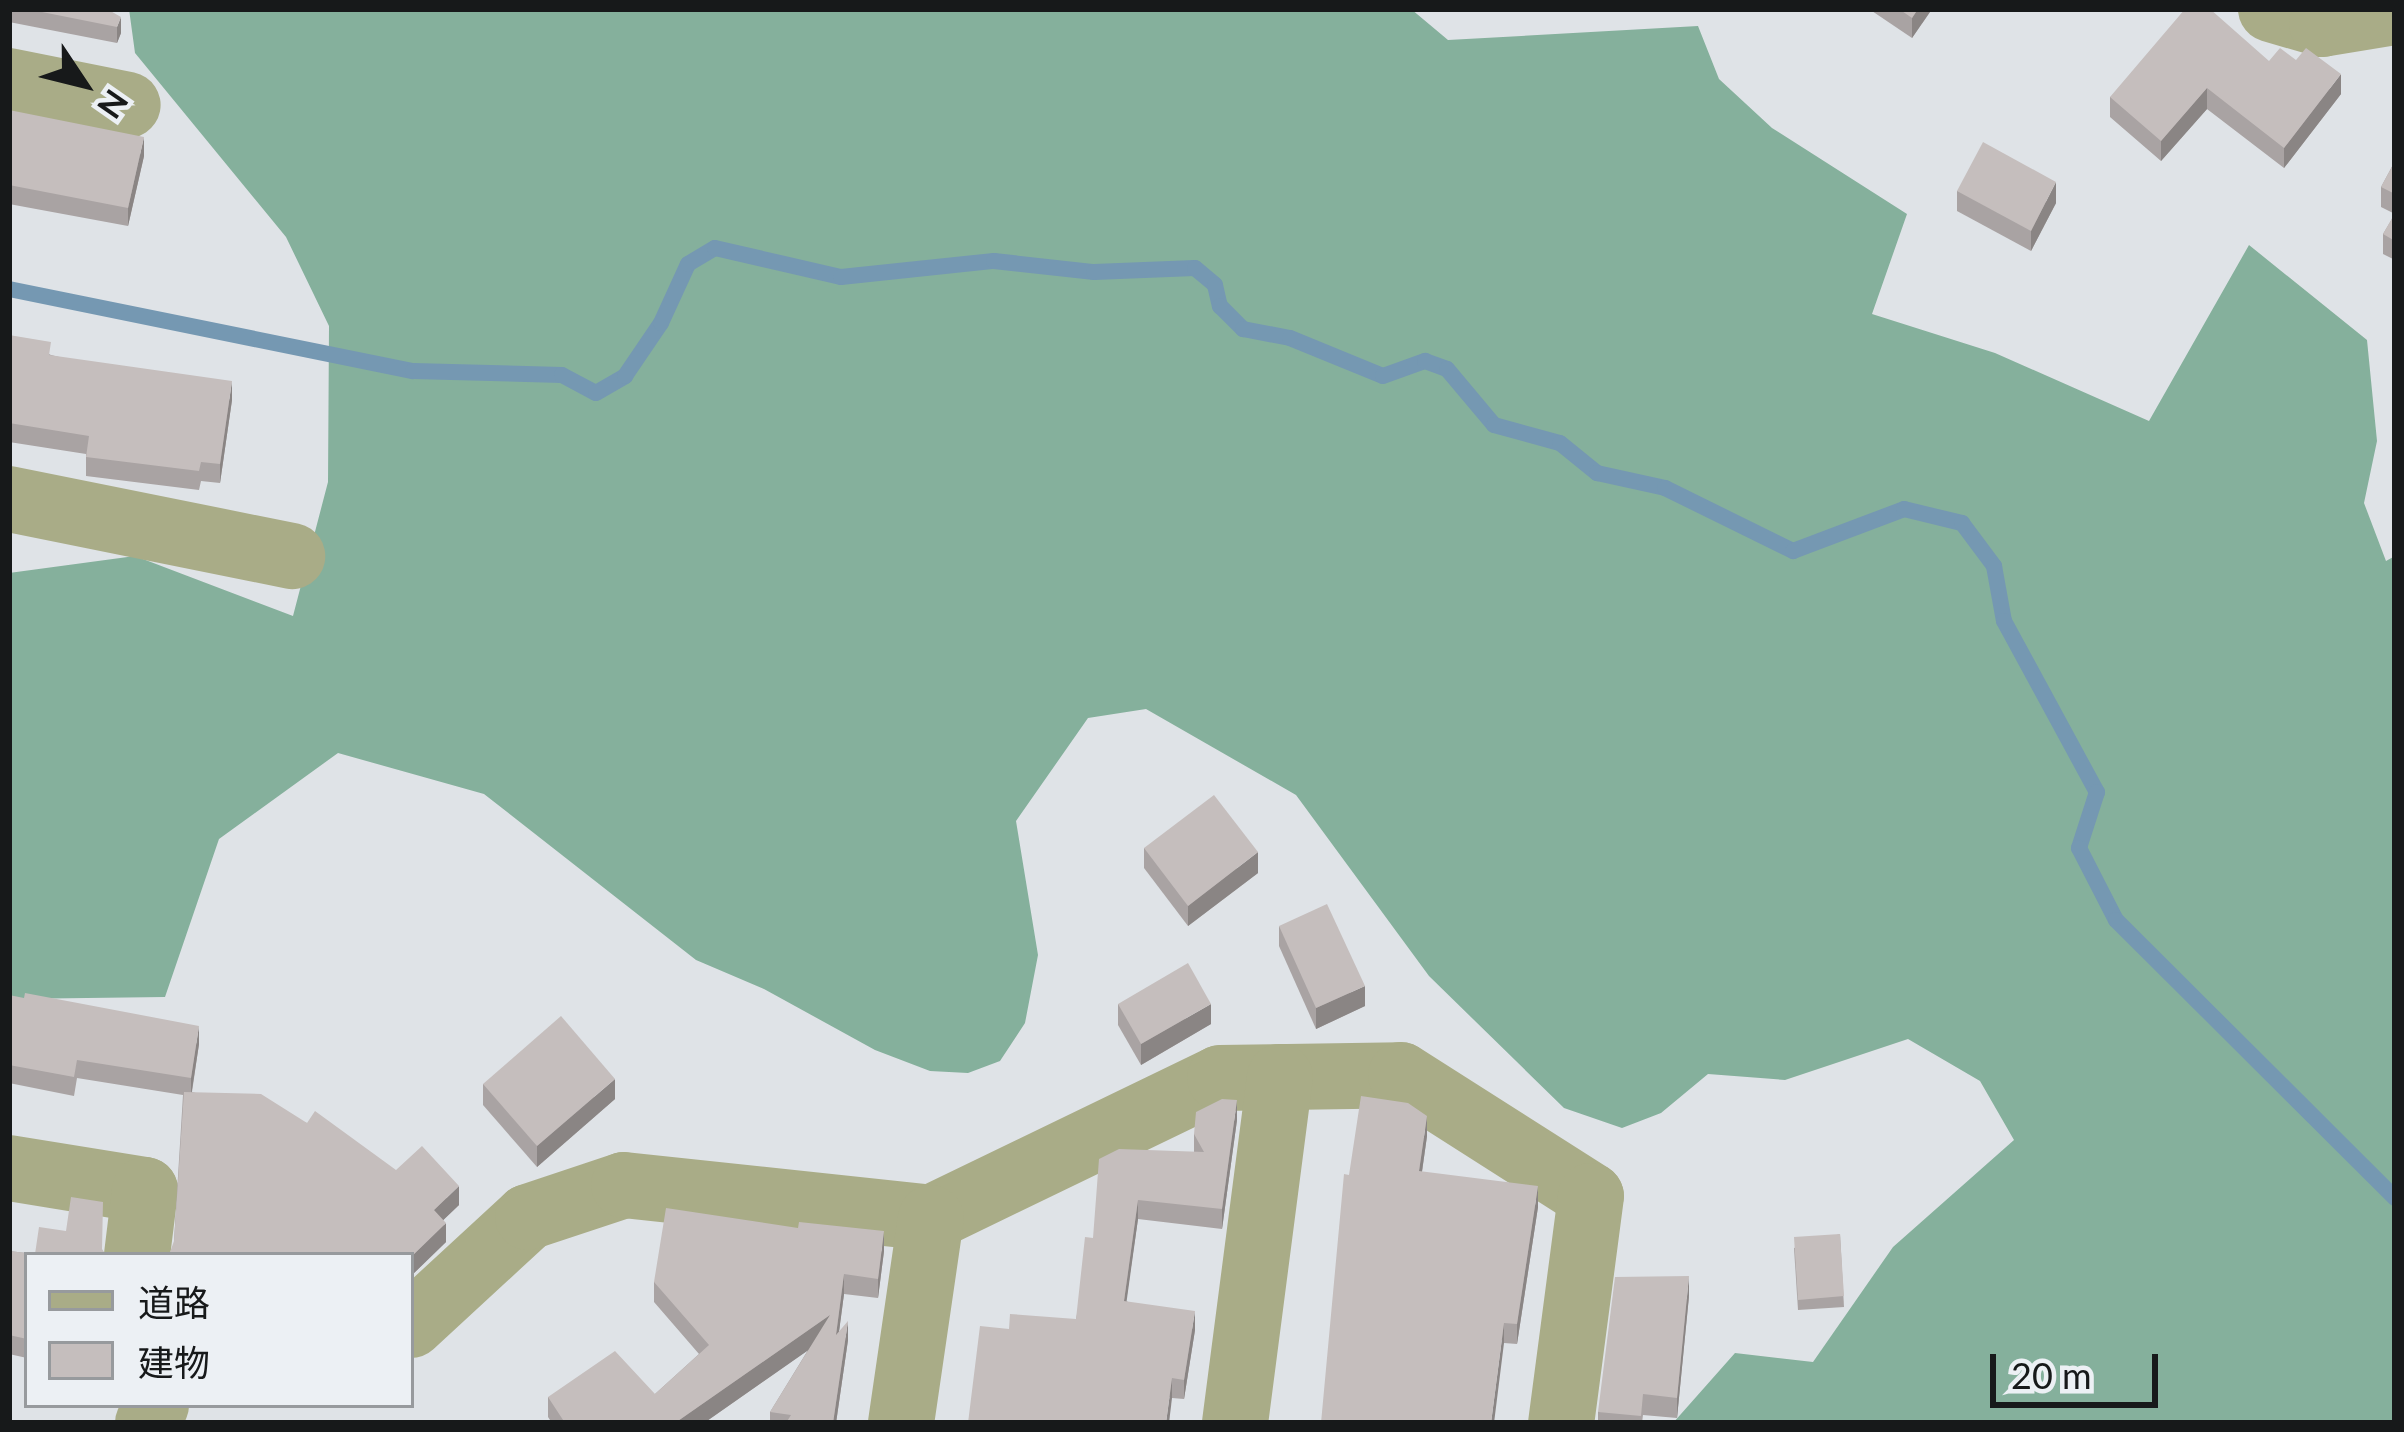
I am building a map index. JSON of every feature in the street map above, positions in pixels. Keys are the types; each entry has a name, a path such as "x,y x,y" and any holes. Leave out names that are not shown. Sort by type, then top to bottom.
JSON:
{"street":[{"path":"2271,9 2322,24 2395,12"},
{"path":"9,81 128,105"},
{"path":"9,499 292,556"},
{"path":"414,1322 528,1217 624,1184 931,1218 1220,1078 1401,1076 1591,1196 1561,1423"},
{"path":"1235,1423 1280,1077"},
{"path":"9,1168 145,1190 137,1252"},
{"path":"902,1423 931,1218"}],"green space":[{"path":"129,9 1411,9 1448,40 1698,26 1719,79 1772,128 1907,214 1872,314 1995,353 2149,421 2249,245 2367,340 2377,441 2364,503 2386,561 2395,556 2395,1423 1673,1423 1735,1353 1813,1362 1893,1247 2014,1140 1980,1081 1908,1039 1785,1080 1708,1074 1661,1113 1622,1128 1564,1108 1429,976 1296,795 1146,709 1088,718 1016,821 1038,955 1025,1023 1000,1061 968,1073 930,1071 875,1050 764,989 696,960 484,794 338,753 219,839 165,997 9,999 9,573 135,556 293,616 328,482 329,326 286,237 135,53"}],"building":[{"path":"27,9 107,9 121,17 117,27"},
{"path":"2185,9 2210,9 2269,61 2280,48 2296,60 2306,48 2341,74 2284,148 2207,88 2161,141 2110,97"},
{"path":"9,110 144,137 128,208 9,185"},
{"path":"1983,142 2056,182 2031,231 1957,191"},
{"path":"2395,161 2395,194 2381,187"},
{"path":"2395,213 2395,241 2383,234"},
{"path":"9,335 51,342 49,355 232,381 220,464 201,462 199,471 86,457 89,436 9,423"},
{"path":"1214,795 1258,852 1188,906 1144,848"},
{"path":"1327,904 1365,986 1316,1008 1279,926"},
{"path":"1188,963 1211,1004 1141,1044 1118,1004"},
{"path":"25,993 199,1026 191,1078 77,1060 74,1077 9,1065 9,995 24,998"},
{"path":"561,1016 615,1079 537,1146 483,1084"},
{"path":"184,1092 261,1094 307,1123 315,1111 396,1170 422,1146 459,1186 434,1210 446,1223 414,1254 170,1252"},
{"path":"1361,1096 1408,1103 1427,1116 1419,1171 1538,1186 1517,1324 1504,1323 1491,1423 1321,1423 1344,1174 1349,1175"},
{"path":"1222,1099 1237,1100 1222,1209 1138,1200 1124,1301 1195,1311 1184,1380 1172,1378 1166,1423 968,1423 980,1326 1009,1329 1010,1314 1076,1319 1085,1237 1093,1238 1099,1159 1119,1149 1204,1152 1194,1134 1196,1112"},
{"path":"71,1197 103,1202 104,1252 35,1252 39,1227 66,1231"},
{"path":"666,1208 798,1228 799,1222 884,1231 878,1279 844,1274 836,1335 848,1321 833,1423 786,1423 791,1415 770,1412 830,1315 675,1423 565,1423 548,1397 615,1351 655,1394 709,1345 654,1282"},
{"path":"1840,1234 1844,1296 1798,1300 1794,1237"},
{"path":"9,1251 24,1253 24,1338 9,1335"},
{"path":"1689,1276 1677,1398 1643,1394 1641,1416 1598,1412 1615,1277"}],"waterway":[{"path":"9,289 413,371 562,375 596,393 625,376 661,323 688,264 715,248 841,277 994,261 1094,272 1195,268 1215,285 1220,306 1243,329 1290,338 1383,376 1425,361 1447,369 1494,425 1560,443 1597,473 1665,488 1793,551 1904,509 1962,523 1994,566 2004,621 2097,792 2079,848 2116,920 2395,1198"}]}
